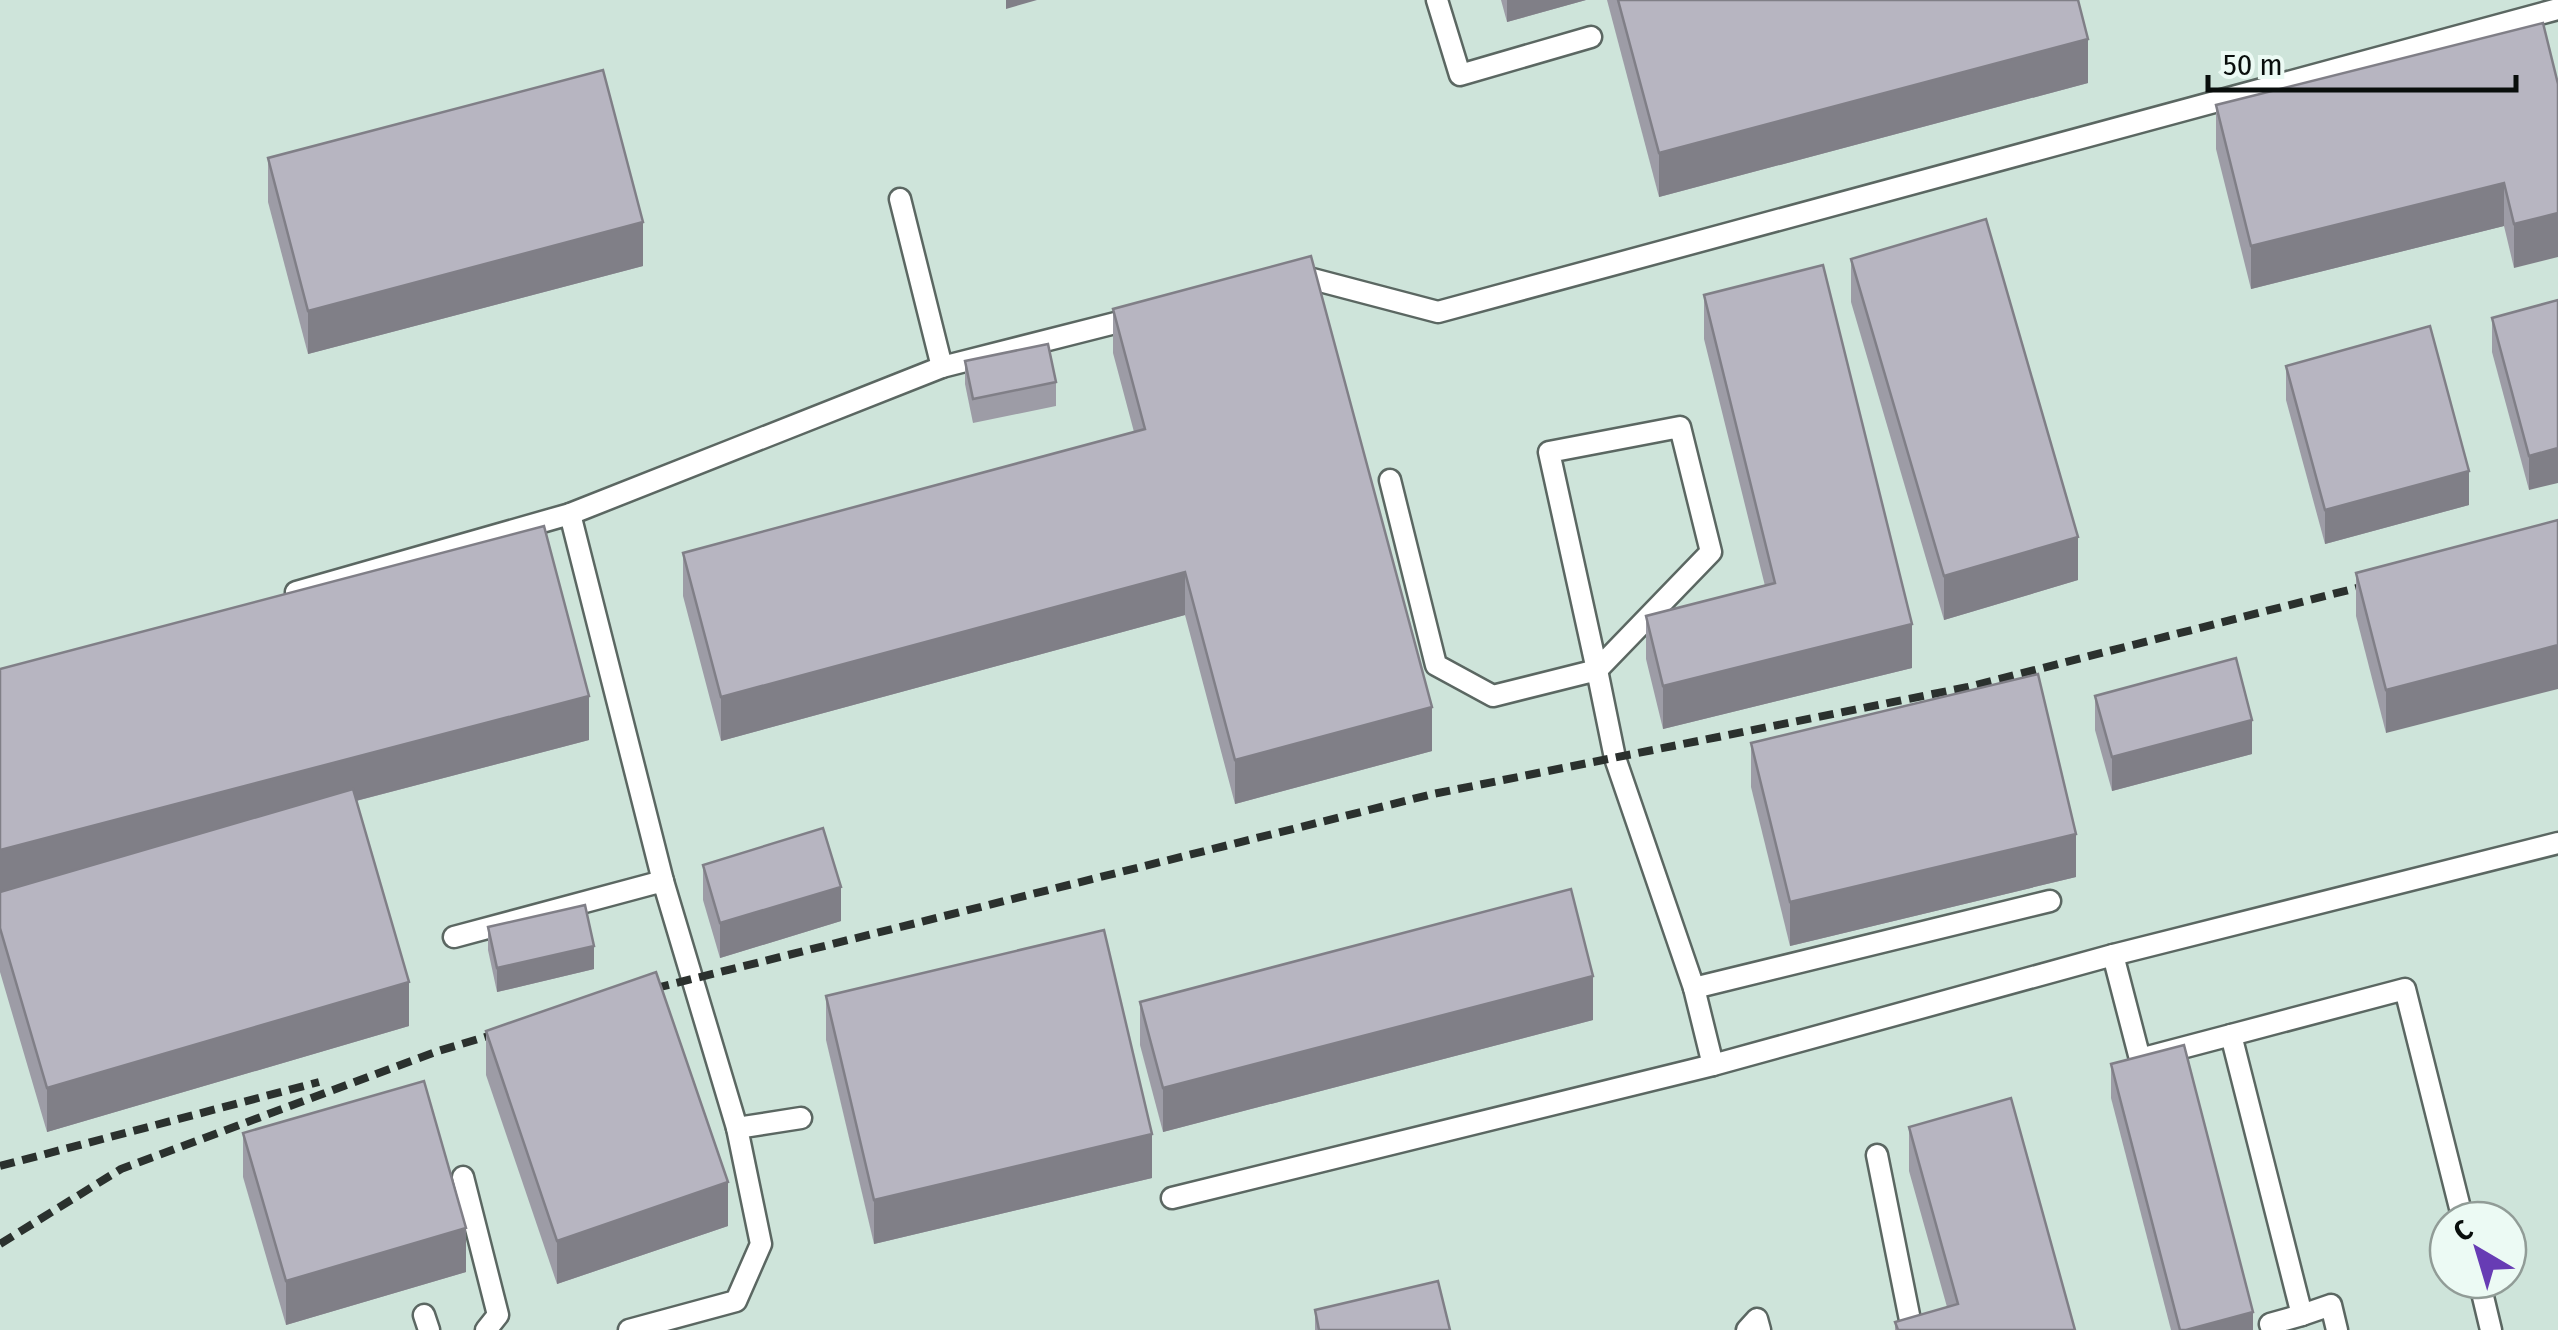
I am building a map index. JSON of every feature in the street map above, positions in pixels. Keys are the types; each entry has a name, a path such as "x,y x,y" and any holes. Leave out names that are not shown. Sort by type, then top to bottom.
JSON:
{"lane":[{"path":"1437,0 1460,76 1590,37"},
{"path":"1264,286 1301,276 1438,312 2558,9"},
{"path":"900,200 942,367"},
{"path":"285,594 570,514 942,367 1150,314"},
{"path":"1390,480 1436,665 1493,696 1597,670 1710,552 1680,427 1549,452 1597,670 1615,758 1694,988 1713,1065"},
{"path":"570,514 662,880 737,1128 761,1244 736,1301 629,1330"},
{"path":"1172,1198 1713,1065 2113,955 2558,843"},
{"path":"454,937 662,880"},
{"path":"1694,988 2050,901"},
{"path":"2113,955 2140,1058 2405,989 2459,1200"},
{"path":"2231,1035 2302,1315"},
{"path":"737,1128 801,1118"},
{"path":"1876,1154 1912,1330"},
{"path":"463,1177 498,1315 486,1330"},
{"path":"2483,1300 2491,1330"},
{"path":"2272,1330 2270,1324 2331,1305 2337,1330"},
{"path":"1747,1330 1757,1318 1760,1330"}],"shaded area":[{"path":"0,0 2558,0 2558,1330 0,1330"}],"building":[{"path":"1618,0 2078,0 2088,39 1659,153"},
{"path":"2543,23 2558,84 2558,213 2514,224 2504,183 2251,246 2216,105"},
{"path":"603,70 643,222 308,311 268,158"},
{"path":"1986,219 2078,537 1944,576 1851,259"},
{"path":"1311,256 1432,707 1235,760 1185,572 721,697 683,553 1145,429 1113,309"},
{"path":"1823,265 1912,624 1663,686 1646,616 1775,583 1704,295"},
{"path":"2558,300 2558,448 2529,456 2492,318"},
{"path":"2430,326 2469,471 2325,510 2286,366"},
{"path":"1048,344 1056,382 973,399 965,361"},
{"path":"2558,520 2558,645 2386,690 2356,573"},
{"path":"544,526 589,696 0,850 0,669"},
{"path":"2236,658 2252,720 2112,757 2095,696"},
{"path":"2038,674 2076,834 1790,902 1751,743"},
{"path":"353,789 409,982 47,1088 0,928 0,892"},
{"path":"823,828 841,887 720,923 703,865"},
{"path":"1571,889 1593,976 1163,1088 1140,1002"},
{"path":"585,905 594,946 497,968 488,927"},
{"path":"1104,930 1152,1134 874,1200 826,996"},
{"path":"656,972 728,1182 557,1241 486,1031"},
{"path":"2184,1045 2253,1312 2180,1330 2111,1064"},
{"path":"424,1081 466,1228 286,1281 243,1133"},
{"path":"2011,1098 2075,1330 1898,1330 1895,1322 1958,1304 1909,1127"},
{"path":"1438,1281 1450,1330 1319,1330 1315,1310"}],"railway":[{"path":"632,994 1433,794 1968,687 2384,581"},
{"path":"0,1244 121,1169 438,1051 512,1029"},
{"path":"0,1166 319,1082"}]}
